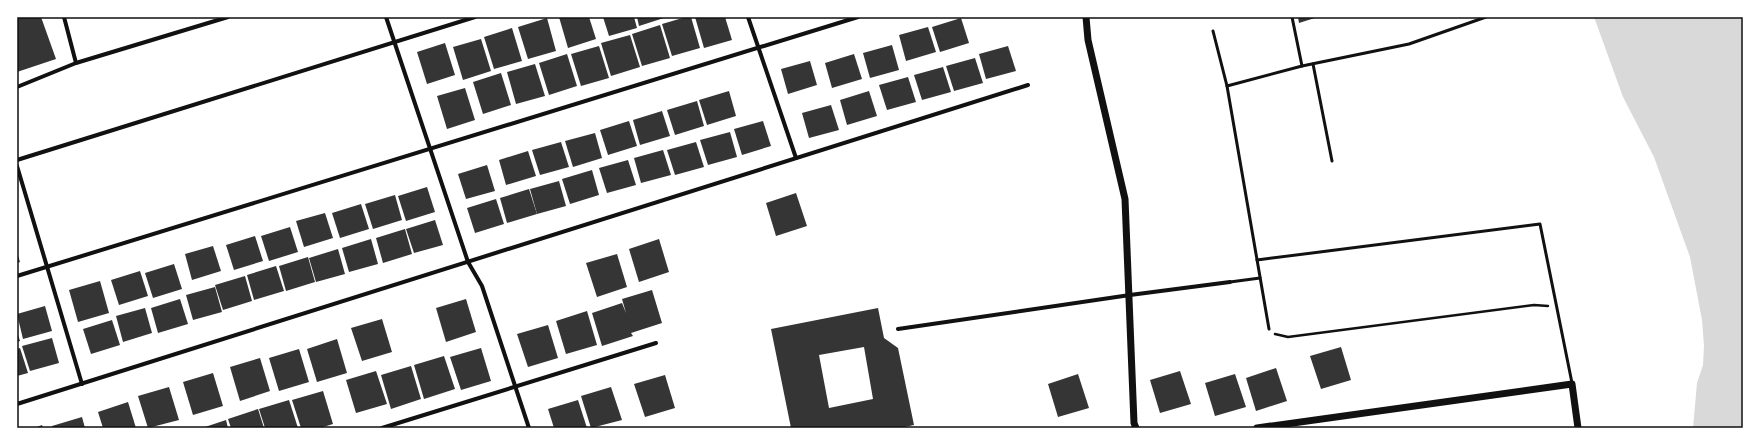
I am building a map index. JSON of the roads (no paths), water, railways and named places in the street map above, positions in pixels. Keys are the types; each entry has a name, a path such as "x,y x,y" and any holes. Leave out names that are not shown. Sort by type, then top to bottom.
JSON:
{"street":[{"path":"64,17 76,63"},
{"path":"17,87 76,63 228,17"},
{"path":"386,17 468,262 482,286 529,428"},
{"path":"17,160 475,17"},
{"path":"748,17 796,158"},
{"path":"17,276 858,17"},
{"path":"1086,17 1088,40 1125,199 1134,423 1136,428"},
{"path":"17,404 1028,85"},
{"path":"17,166 82,384"},
{"path":"898,329 1130,294 1230,282"},
{"path":"382,428 656,343"},
{"path":"1257,428 1572,384 1578,428"}],"lane":[{"path":"1292,17 1302,66"},
{"path":"1227,86 1302,66 1409,44 1486,17"},
{"path":"1213,31 1227,86 1269,329"},
{"path":"1313,64 1332,162"},
{"path":"1257,260 1540,224 1572,384"},
{"path":"1230,282 1260,278"}]}
